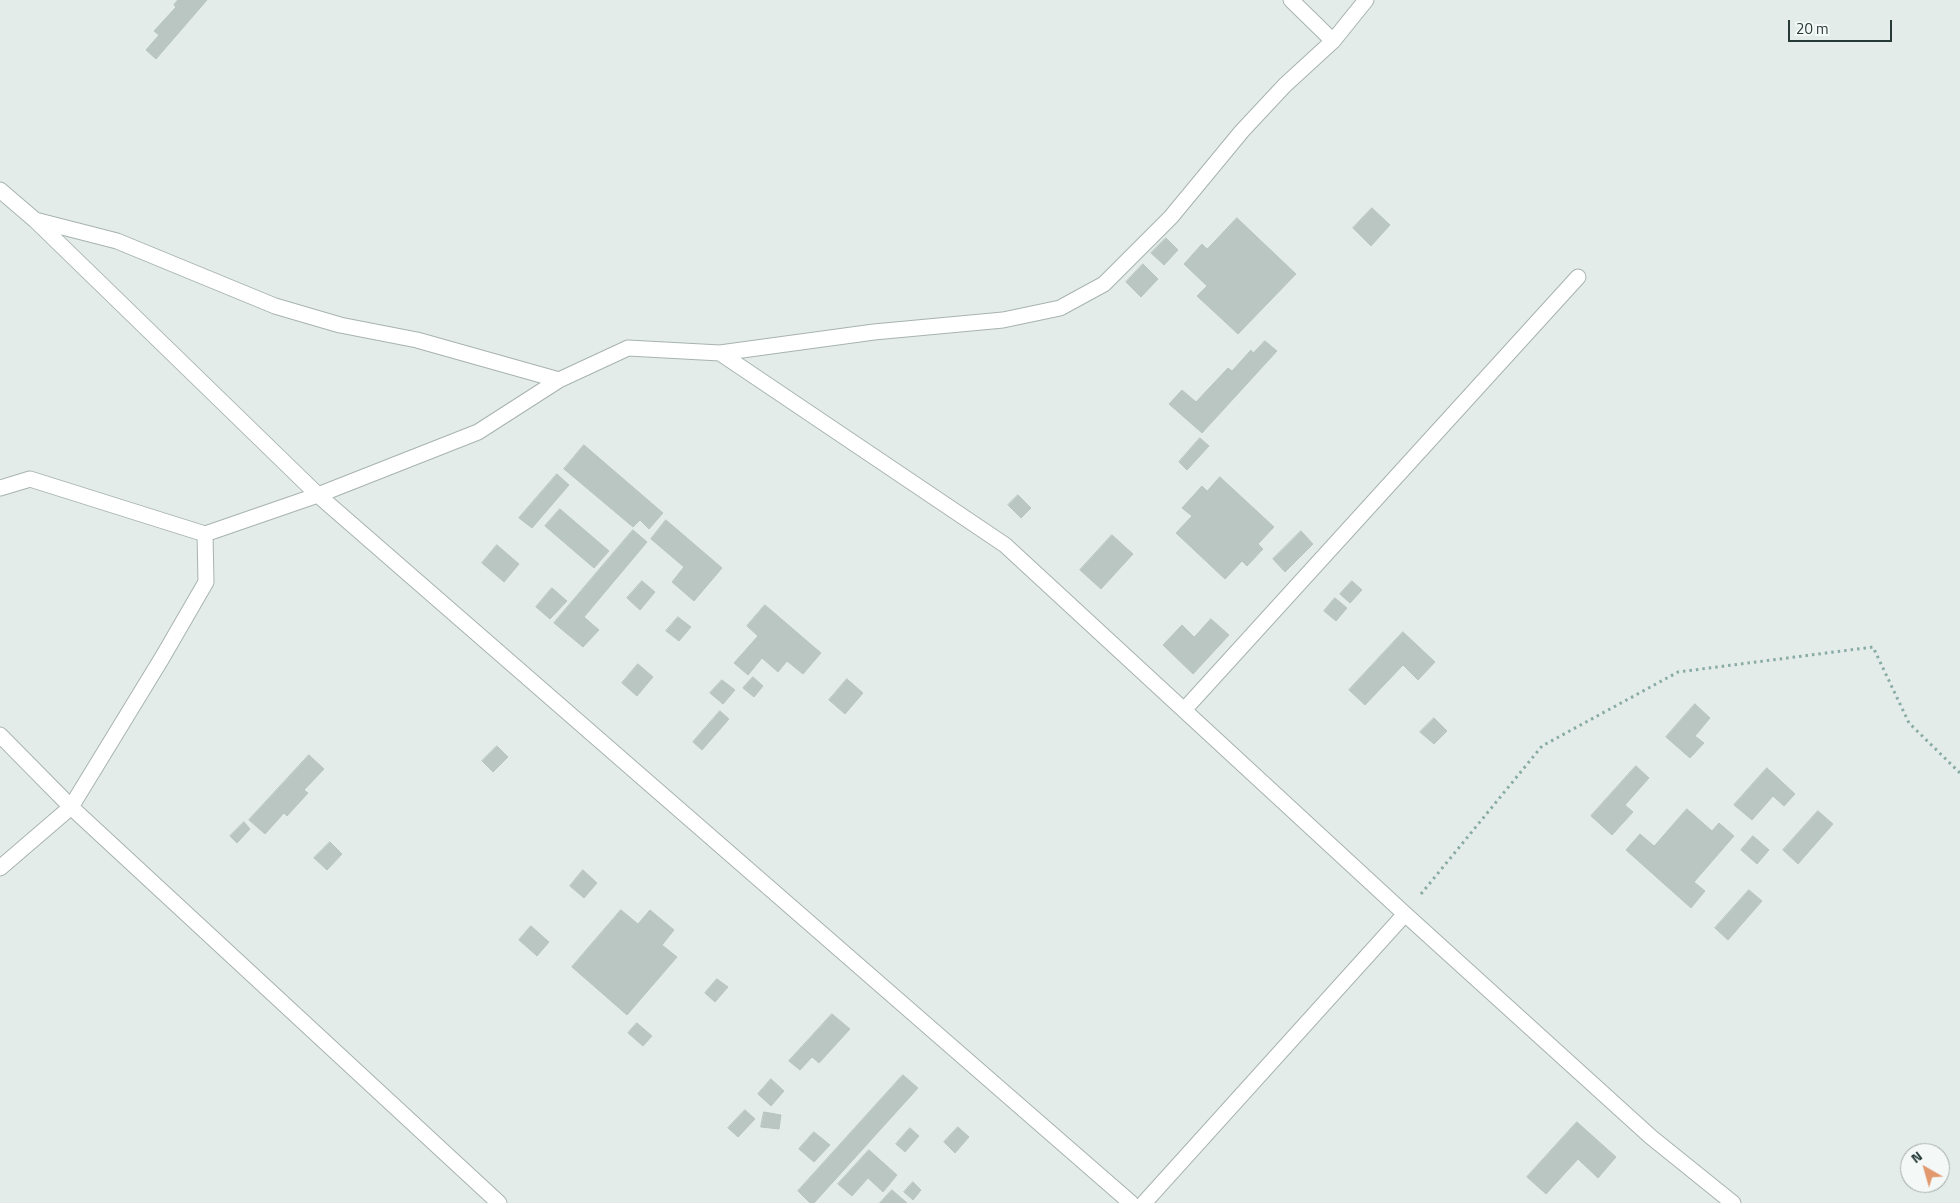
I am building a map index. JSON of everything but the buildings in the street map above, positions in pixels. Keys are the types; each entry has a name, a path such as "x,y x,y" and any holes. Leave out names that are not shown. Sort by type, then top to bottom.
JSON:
{"street":[{"path":"1291,0 1333,41"},
{"path":"0,488 30,479 205,534 318,495 478,432 559,380 628,348 720,353 874,332 1003,320 1060,308 1104,284 1171,217 1242,131 1272,98 1333,41 1366,0"},
{"path":"0,190 34,220 318,495 1131,1203"},
{"path":"34,220 117,241 275,306 340,325 418,340 559,380"},
{"path":"1184,710 1578,277"},
{"path":"720,353 1005,545 1405,914 1651,1137 1733,1203"},
{"path":"0,868 71,807 206,582 205,534"},
{"path":"0,735 71,807 499,1203"},
{"path":"1144,1203 1405,914"}],"path":[{"path":"1405,914 1542,746 1678,672 1873,647 1909,723 1960,773"}]}
